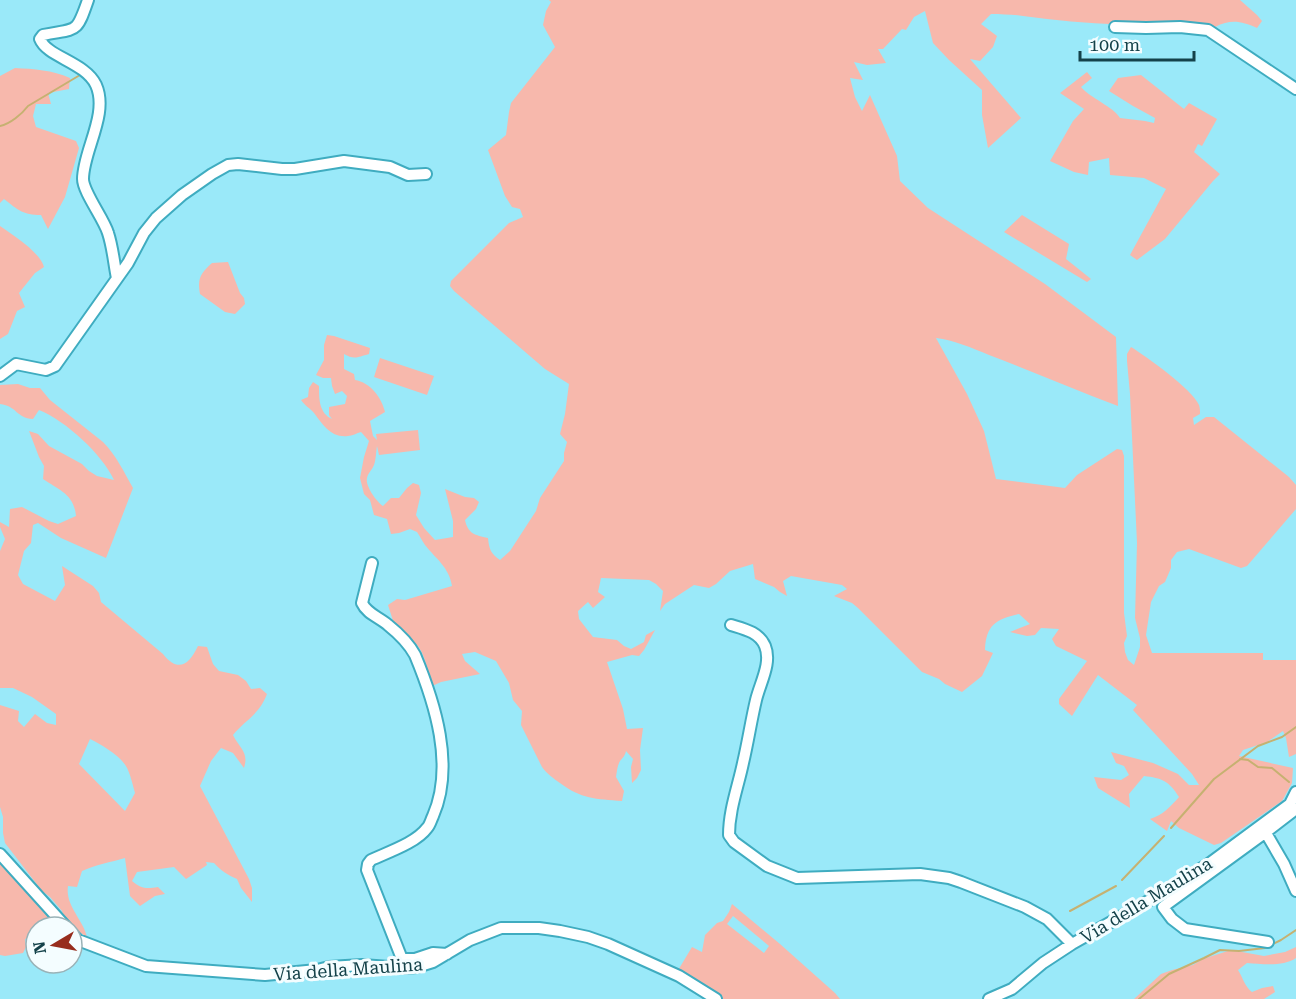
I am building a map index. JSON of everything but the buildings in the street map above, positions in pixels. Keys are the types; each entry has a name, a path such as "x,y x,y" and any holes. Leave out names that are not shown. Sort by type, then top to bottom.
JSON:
{"street":[{"path":"88,0 80,23 74,29 46,35 40,39 44,46 87,73 96,85 99,102 98,115 83,183 108,231 117,278"},
{"path":"1115,27 1180,27 1208,30 1296,89"},
{"path":"0,376 16,364 46,370 55,366 156,218 182,195 228,165 295,169 344,161 390,167 408,175 426,174"},
{"path":"372,563 362,603 367,611 388,625 413,651 438,721 443,763 438,805 428,828 404,845 371,860 367,870 402,959 415,959 433,952 447,954"},
{"path":"731,625 756,634 762,640 767,656 732,806 729,835 734,842 767,866 797,878 920,874 949,878 1025,907 1047,919 1072,944"},
{"name":"Via della Maulina","path":"989,999 1012,989 1043,963 1072,944 1172,888 1264,829 1290,804 1296,792"},
{"path":"1268,942 1185,929 1172,919 1163,907 1264,829 1296,809"},
{"path":"1264,829 1296,891"},
{"path":"0,854 55,915"},
{"name":"Via della Maulina","path":"84,942 146,966 265,975 362,965 417,967 433,962 470,940 501,928 539,928 588,937 608,944 679,976 716,999"}],"shaded area":[{"path":"549,0 1240,0 1257,15 1262,21 1257,28 1236,22 1215,27 1143,25 991,14 981,24 997,36 993,47 980,61 970,59 1021,118 988,148 982,115 982,90 933,43 925,11 914,17 906,30 902,29 883,49 878,49 886,63 867,65 854,62 863,80 850,78 862,111 870,95 897,156 900,181 928,208 1045,284 1116,337 1118,406 970,347 936,338 967,394 984,431 996,479 1065,488 1077,475 1117,449 1122,450 1124,456 1124,613 1127,636 1124,643 1128,660 1134,665 1140,647 1135,618 1137,543 1127,361 1127,354 1131,347 1168,374 1195,398 1200,414 1193,418 1194,425 1206,417 1214,417 1296,485 1296,509 1247,566 1241,568 1189,549 1177,552 1171,560 1171,568 1165,582 1159,586 1151,602 1146,635 1152,653 1263,653 1263,660 1296,660 1296,754 1289,757 1283,731 1267,742 1243,750 1239,756 1293,768 1292,783 1282,801 1221,843 1214,845 1179,828 1171,821 1167,831 1150,819 1163,813 1179,797 1164,781 1144,776 1129,794 1130,808 1098,788 1094,777 1121,780 1129,775 1124,766 1116,763 1111,752 1153,763 1178,774 1189,785 1199,785 1192,774 1133,710 1137,705 1098,675 1072,716 1059,704 1059,699 1087,661 1056,646 1052,639 1059,629 1041,628 1035,635 1027,636 1010,632 1030,624 1019,614 998,621 987,635 985,650 993,653 982,676 962,692 922,672 858,608 834,596 847,589 842,585 791,576 783,581 787,596 774,587 755,579 753,564 730,571 709,588 694,585 665,604 660,611 663,591 649,580 601,578 598,592 605,597 593,608 588,602 578,611 579,619 593,637 617,640 631,649 644,642 646,635 655,630 639,656 632,655 607,662 623,709 627,729 643,728 640,750 641,770 637,778 632,783 633,759 626,751 618,765 616,777 624,791 622,801 596,799 582,795 546,772 521,725 522,711 513,700 509,683 496,661 475,652 462,654 465,661 480,674 441,682 430,687 426,662 421,651 413,641 396,630 388,605 397,599 405,600 452,586 448,574 417,532 410,529 391,534 387,519 374,515 370,500 364,494 360,478 369,441 361,432 351,436 332,433 301,400 308,397 309,388 313,382 319,386 319,396 324,413 332,419 329,415 329,407 345,404 347,396 342,391 335,394 331,378 316,375 324,360 327,335 370,348 369,354 359,357 344,354 344,369 354,374 355,380 370,387 378,396 383,407 385,412 370,421 373,436 377,440 376,434 418,430 420,450 379,455 377,446 375,463 367,481 372,494 383,506 391,498 399,498 413,483 419,485 421,493 416,515 435,540 453,537 453,521 445,489 474,498 479,502 476,509 465,520 466,525 473,533 488,538 491,551 500,560 510,551 536,511 540,498 564,461 567,442 560,434 569,384 545,369 450,286 451,281 509,223 523,217 520,209 512,207 505,196 488,150 506,135 511,103 555,47 543,25 551,2"},
{"path":"15,68 36,69 70,78 69,89 48,93 51,104 36,104 33,116 36,127 76,141 79,148 65,197 48,229 41,215 21,211 4,199 0,203 0,76"},
{"path":"1087,72 1092,78 1081,87 1113,110 1120,118 1154,123 1155,118 1109,91 1118,78 1141,75 1184,109 1189,103 1217,119 1202,146 1198,144 1194,152 1220,174 1165,239 1137,260 1130,255 1166,189 1144,178 1110,175 1109,158 1089,162 1088,175 1074,172 1050,161 1073,121 1084,109 1060,93"},
{"path":"1022,215 1069,244 1066,259 1091,279 1087,282 1004,232"},
{"path":"0,226 32,250 44,267 35,273 19,293 25,307 17,311 8,334 0,339"},
{"path":"228,262 245,304 235,314 225,312 200,294 199,288 201,276 212,263"},
{"path":"380,358 434,376 427,395 374,377"},
{"path":"18,384 40,388 50,400 108,447 133,488 106,558 61,538 38,523 33,525 31,543 24,551 18,575 23,584 55,601 65,585 62,566 93,586 99,593 101,602 168,660 178,665 183,664 191,658 198,646 207,647 213,664 219,671 238,675 251,689 260,688 267,694 256,712 233,735 245,754 244,768 233,753 221,748 211,761 200,786 249,879 252,888 252,902 237,879 214,863 206,862 207,865 186,879 174,867 137,872 132,881 135,884 144,888 158,887 165,894 155,896 140,906 130,896 125,858 82,871 77,887 68,886 69,900 77,915 63,915 5,843 0,807 0,705 19,711 18,721 24,727 35,714 47,723 56,725 56,714 32,697 13,688 0,688 0,551 5,539 0,522 9,527 10,509 22,507 58,524 76,516 69,498 43,479 44,466 29,431 38,434 49,446 82,464 97,476 114,480 92,449 60,422 39,410 33,419 27,418 10,407 0,404 0,385","holes":["90,739 106,748 125,765 135,793 125,811 79,764"]},
{"path":"0,853 49,915 24,915 23,953 0,955"},
{"path":"732,904 840,999 721,999 677,972 692,947 702,952 705,935 717,923 723,921","holes":["733,916 769,946 764,953 727,924"]},
{"path":"1296,947 1296,958 1291,961 1272,964 1247,963 1238,970 1252,992 1273,986 1275,992 1264,999 1134,999 1161,974 1193,965 1203,959 1231,950 1264,956 1285,952"}],"waterway":[{"path":"0,126 12,121 28,106 80,75"},
{"path":"1171,828 1214,779 1258,746 1282,737 1296,727"},
{"path":"1240,759 1248,760 1258,767 1272,768 1289,782"},
{"path":"1122,880 1164,836"},
{"path":"1070,911 1116,886"},
{"path":"1139,999 1169,974 1220,950 1239,951 1265,948 1296,930"}]}
